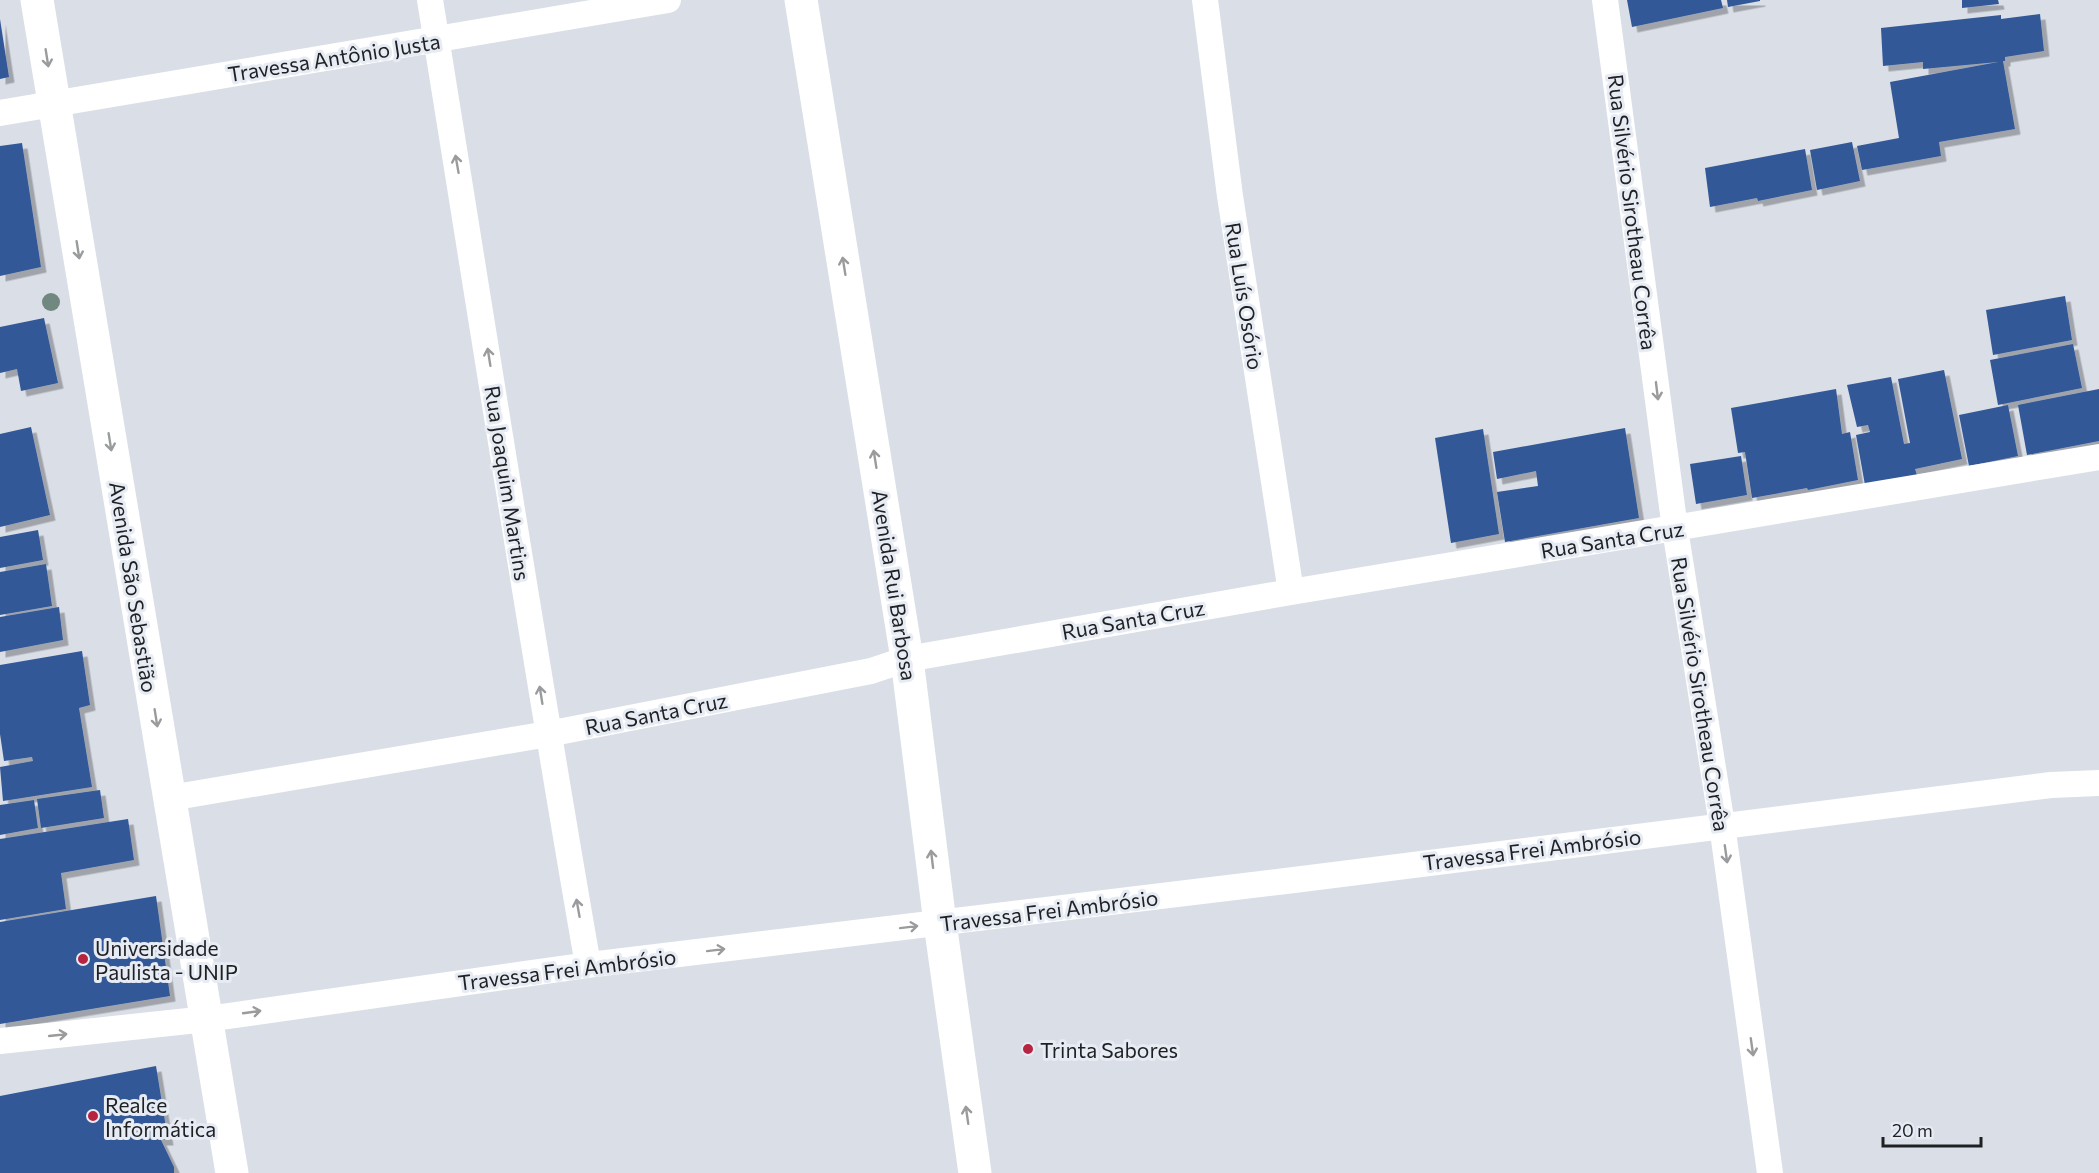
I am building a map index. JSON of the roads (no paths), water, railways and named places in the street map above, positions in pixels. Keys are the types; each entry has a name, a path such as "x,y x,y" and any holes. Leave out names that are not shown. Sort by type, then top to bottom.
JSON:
{"main road":[{"name":"Avenida São Sebastião","path":"37,0 232,1173"},
{"name":"Avenida Rui Barbosa","path":"801,0 907,659 940,923 975,1173"}],"street":[{"name":"Rua Joaquim Martins","path":"430,0 548,734 588,965"},
{"name":"Travessa Antônio Justa","path":"0,113 668,0"},
{"name":"Rua Luís Osório","path":"1205,0 1232,207 1291,592"},
{"name":"Rua Silvério Sirotheau Corrêa","path":"1605,0 1675,529 1722,825 1770,1173"},
{"name":"Rua Santa Cruz","path":"170,798 548,734 871,671 907,659 1291,592 2099,457"},
{"name":"Travessa Frei Ambrósio","path":"0,1041 207,1019 588,965 1722,825 2050,785 2099,783"}],"place":[{"name":"Universidade Paulista - UNIP","path":"83,959"},
{"name":"Trinta Sabores","path":"1028,1049"},
{"name":"Realce Informática","path":"93,1116"}]}
